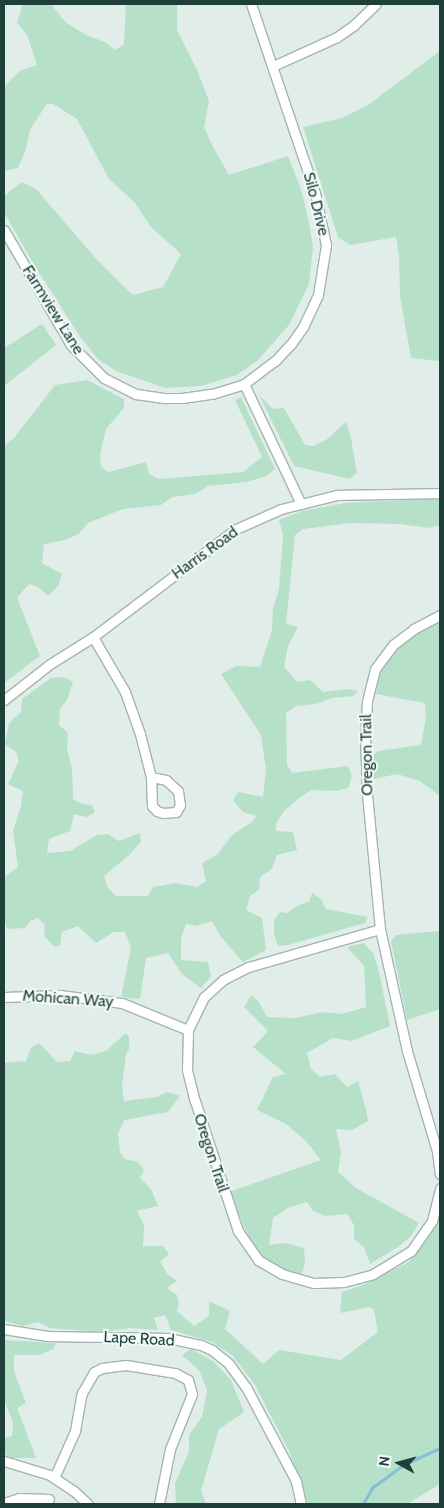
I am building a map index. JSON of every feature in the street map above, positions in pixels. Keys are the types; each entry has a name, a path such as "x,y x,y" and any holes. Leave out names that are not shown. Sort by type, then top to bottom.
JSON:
{"street":[{"name":"Silo Drive","path":"244,384 275,361 291,344 303,327 318,296 325,262 324,226 316,193 251,4"},
{"path":"273,66 337,37 354,25 376,4"},
{"name":"Farmview Lane","path":"4,230 71,345 104,378 136,394 166,398 212,394 244,384"},
{"path":"244,384 301,504"},
{"name":"Harris Road","path":"4,700 50,664 92,637 236,529 281,509 337,495 440,493"},
{"name":"Oregon Trail","path":"440,615 414,629 394,645 375,669 367,701 365,735 367,794 380,929 407,1051 437,1150 440,1174"},
{"path":"92,637 125,692 140,734 151,777"},
{"name":"Oregon Trail","path":"380,929 248,966 223,980 204,998 188,1030 187,1070 195,1101 238,1231 258,1260 282,1274 314,1283 344,1282 373,1274 411,1251 432,1221 440,1188"},
{"name":"Mohican Way","path":"4,997 60,995 122,1003 188,1030"},
{"name":"Lape Road","path":"4,1329 47,1336 168,1338 201,1345 212,1350 229,1364 246,1388 296,1481 301,1504"},
{"path":"54,1478 75,1431 82,1393 94,1372 102,1368 126,1365 175,1373 188,1380 192,1394 170,1448 159,1504"},
{"path":"4,1461 54,1478 74,1491 88,1504"},
{"path":"4,1503 19,1498 49,1498"}],"green space":[{"path":"23,4 51,4 65,22 86,35 105,42 115,50 124,44 126,4 177,4 177,30 197,70 209,101 204,127 229,175 288,156 301,189 309,222 313,248 309,284 289,325 257,361 237,375 201,386 165,388 116,371 98,359 81,338 34,265 4,212 4,196 22,182 36,189 98,261 133,295 163,287 181,254 151,227 135,203 109,179 77,119 53,104 47,104 30,129 26,149 18,168 4,171 4,87 20,71 37,65 27,35 17,22"},
{"path":"440,51 440,361 411,358 400,296 399,256 396,237 350,245 338,237 303,127 342,118 368,105"},
{"path":"42,324 56,345 4,386 4,348"},
{"path":"87,380 124,399 124,408 106,429 100,455 101,467 109,472 146,462 149,474 159,479 243,472 262,457 235,400 241,397 275,469 266,476 247,482 208,486 195,494 172,497 161,505 123,509 88,523 79,534 65,540 44,544 42,563 62,574 58,586 48,596 38,587 29,584 17,598 40,656 4,683 4,446 14,438 55,385"},
{"path":"259,395 273,409 284,408 305,445 313,446 326,440 346,422 351,438 357,473 350,479 294,466"},
{"path":"423,499 440,500 440,525 428,528 401,524 350,523 303,529 295,535 286,624 298,627 288,646 284,667 297,682 310,680 323,692 348,689 358,691 353,696 332,698 316,704 296,706 286,713 287,765 292,773 348,766 352,776 348,788 336,791 312,790 303,795 283,812 276,824 276,831 293,832 297,850 277,855 272,869 260,877 259,890 250,896 246,910 262,918 266,950 243,962 221,937 212,921 197,926 186,924 181,938 181,960 208,962 211,976 201,988 182,974 168,953 146,958 140,999 121,997 131,948 125,932 114,932 96,943 78,926 62,932 60,946 54,946 44,936 45,925 38,918 30,921 25,928 7,929 4,917 4,877 18,867 13,831 21,806 23,791 8,784 19,761 16,752 5,744 9,723 21,712 22,699 51,678 63,677 73,682 67,700 60,709 59,725 68,733 67,749 72,768 73,799 82,804 92,805 95,812 87,817 74,814 70,831 49,839 47,853 70,851 97,835 108,834 119,841 140,833 141,842 104,876 108,888 116,896 148,896 153,887 176,883 197,887 206,881 202,863 217,855 232,835 252,822 256,816 243,812 233,800 238,792 263,797 266,769 261,735 221,674 236,666 260,667 272,630 273,609 279,589 283,535 279,520 302,511 346,503"},
{"path":"440,622 440,796 420,781 397,774 374,779 372,756 378,751 421,745 426,718 425,703 376,694 379,674 396,649 415,634"},
{"path":"312,893 321,899 326,909 368,917 365,923 288,945 278,946 274,934 274,920 280,912 287,913 299,905 309,902"},
{"path":"440,931 440,1009 407,1020 391,941 396,935"},
{"path":"364,943 373,953 378,967 390,1026 352,1041 333,1038 307,1053 311,1069 320,1077 335,1074 347,1087 358,1081 366,1110 368,1121 352,1130 336,1129 341,1152 338,1172 356,1188 419,1223 411,1236 398,1247 370,1264 364,1247 354,1239 354,1225 347,1214 325,1216 312,1210 307,1202 288,1208 273,1218 269,1245 286,1243 304,1248 305,1263 302,1273 288,1272 262,1259 254,1249 229,1192 321,1160 305,1140 286,1124 257,1110 273,1077 286,1074 253,1047 268,1031 244,1007 251,995 258,1001 267,1017 295,1018 323,1012 342,1014 366,1007 364,966 347,947"},
{"path":"126,1033 129,1037 129,1050 126,1054 122,1085 124,1101 157,1097 167,1092 180,1096 168,1112 124,1120 118,1134 120,1153 125,1159 138,1162 144,1170 140,1178 151,1189 158,1206 137,1211 144,1225 143,1246 163,1246 169,1254 160,1262 168,1275 177,1281 167,1288 177,1295 179,1304 177,1311 194,1326 209,1316 209,1301 230,1311 225,1329 263,1364 279,1350 341,1360 378,1332 374,1310 370,1307 340,1313 342,1292 365,1284 409,1262 423,1245 440,1210 440,1484 407,1504 308,1504 290,1453 255,1385 232,1355 212,1342 171,1330 165,1315 154,1318 158,1330 129,1328 104,1332 50,1328 38,1322 23,1326 4,1321 4,1063 26,1061 31,1048 39,1043 57,1062 70,1061 75,1051 91,1055 106,1051"},
{"path":"4,1340 56,1343 53,1349 39,1355 14,1355 14,1371 26,1403 17,1408 36,1458 11,1458 4,1454 4,1438 12,1436 13,1423 4,1399"},
{"path":"191,1349 213,1361 231,1380 244,1412 219,1429 201,1491 206,1504 176,1504 175,1483 189,1452 189,1435 202,1417 207,1390 199,1370 182,1355"}],"waterway":[{"path":"363,1504 373,1487 403,1465 440,1448"}]}
